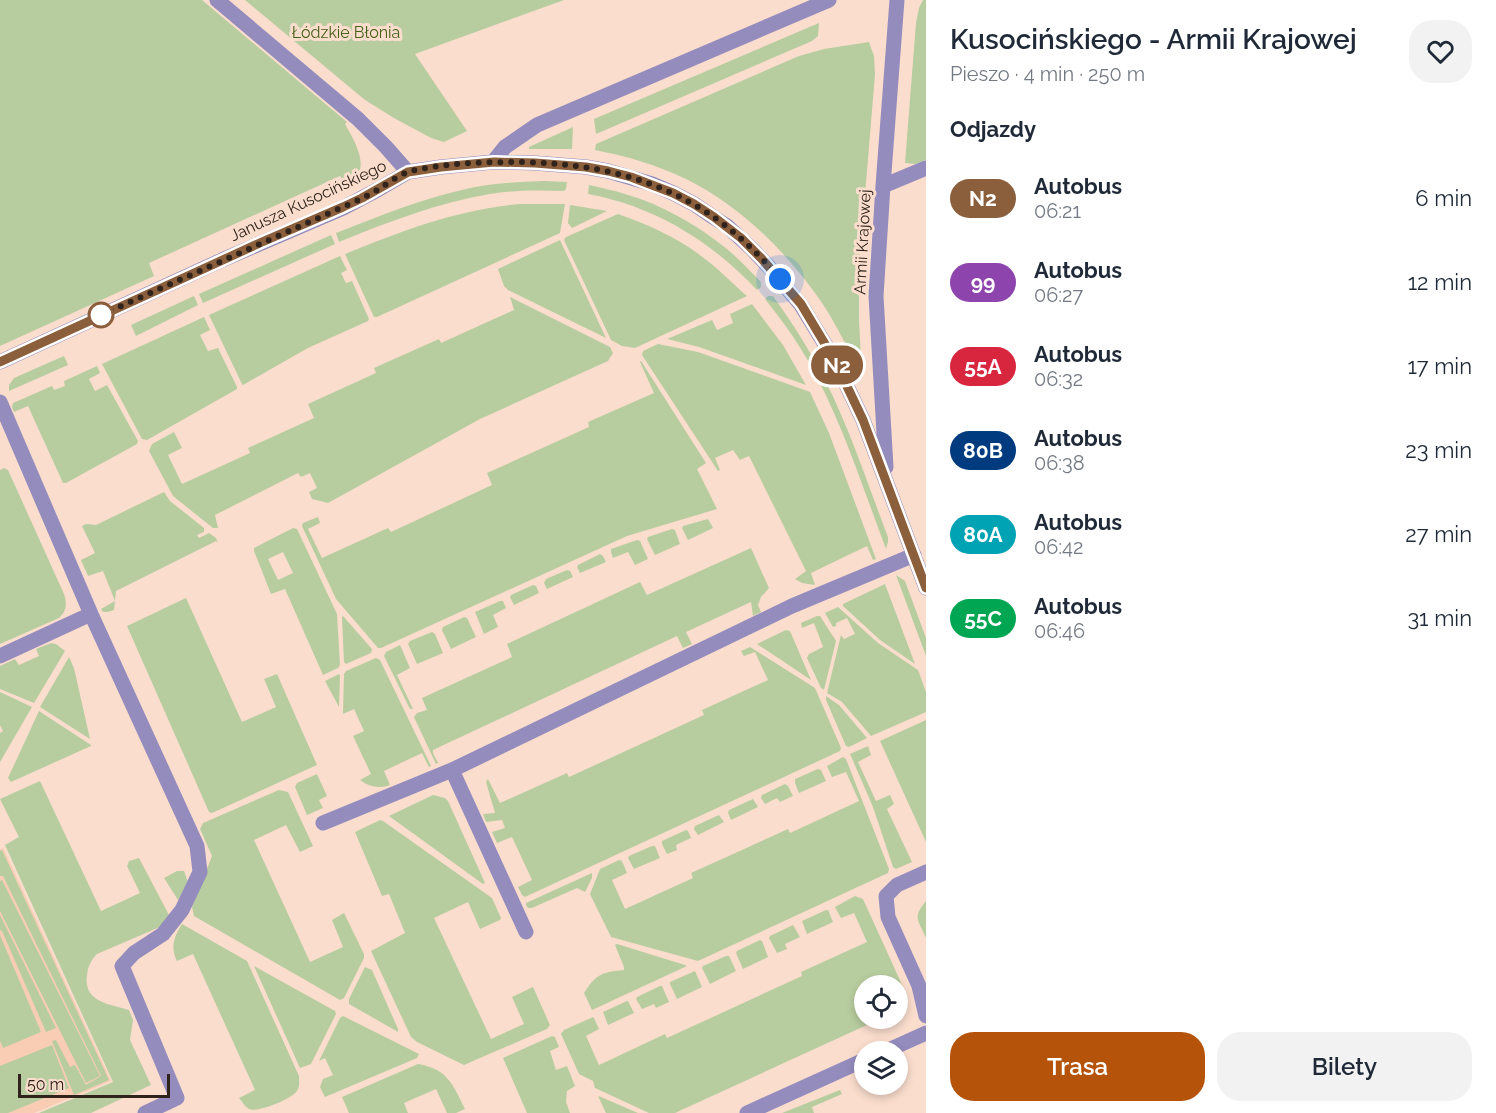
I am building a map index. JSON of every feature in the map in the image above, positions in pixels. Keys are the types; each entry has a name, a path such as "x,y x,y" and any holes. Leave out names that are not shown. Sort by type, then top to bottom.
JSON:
{"street":[{"path":"217,0 358,119 408,172"},
{"path":"494,162 505,147 537,125 829,0"},
{"name":"Armii Krajowej","path":"888,487 876,296 897,0"},
{"name":"Janusza Kusocińskiego","path":"0,362 343,207 408,172 494,162"},
{"name":"Armii Krajowej","path":"494,162 586,167 631,177 673,193 727,226 769,267 801,304 834,359 863,420 926,588"},
{"path":"883,186 926,168"},
{"path":"0,402 91,614 197,846 200,872 182,910 163,934 134,953 122,966 177,1098 145,1113"},
{"path":"323,823 452,770 792,606 914,555"},
{"path":"0,656 91,614"},
{"path":"452,770 526,932"},
{"path":"926,872 897,885 886,896 888,917 919,986 926,1016"},
{"path":"908,1041 926,1033"},
{"path":"752,1112 854,1065"}],"shaded area":[{"path":"3,848 111,1081 34,1113 0,1113 0,850"}],"green space":[{"path":"0,0 202,0 347,122 345,124 360,157 359,173 347,187 340,176 149,263 154,276 0,346"},
{"name":"Łódzkie Błonia","path":"245,0 564,0 415,54 467,131 444,142 431,138 365,100"},
{"path":"923,0 926,0 926,160 916,164 905,163 916,23"},
{"path":"819,23 818,36 812,41 596,134 594,119"},
{"path":"869,42 874,56 875,74 859,268 862,375 831,318 807,282 777,247 743,216 706,190 675,174 618,155 595,150 596,144 799,56 824,49"},
{"path":"573,127 572,149 529,149 529,147"},
{"path":"567,182 566,189 564,191 536,190 490,194 451,202 339,242 336,233 398,209 446,194 493,184"},
{"path":"589,185 639,199 692,224 731,253 761,282 761,287 757,290 720,256 680,228 636,207 588,194"},
{"path":"520,204 565,204 560,233 374,317 345,254 410,229 452,216"},
{"path":"570,205 607,211 572,228 568,223"},
{"path":"618,214 674,238 695,251 747,296 635,348 622,346 611,340 564,240 566,237"},
{"path":"331,235 335,244 203,303 199,294"},
{"path":"560,240 606,338 504,286 498,269"},
{"path":"340,256 347,270 341,273 346,283 352,281 368,321 308,348 243,385 209,315"},
{"path":"194,296 198,305 136,336 131,325"},
{"path":"773,296 795,328 835,401 888,537 886,549 830,405 802,351 765,299"},
{"path":"510,297 610,347 613,353 608,361 480,419 328,503 312,499 309,492 317,488 310,473 301,477 298,473 215,515 218,528 213,528 173,496 149,451 152,444 174,432 182,448 168,455 182,484 250,453 248,448 314,418 308,404 376,373 374,368 439,339 441,343 514,310"},
{"path":"752,304 783,345 806,385 699,347 667,339 712,320 717,330 733,323 730,314"},
{"path":"204,317 210,330 200,335 208,351 218,348 237,389 147,440 142,439 102,364"},
{"path":"658,344 698,352 810,392 829,433 876,559 873,560 867,546 811,573 815,585 802,583 795,579 806,571 749,456 740,460 733,450 715,458 720,470 718,471 642,355 643,351"},
{"path":"64,356 68,365 9,391 9,385 14,378"},
{"path":"641,361 706,463 697,469 717,509 627,536 378,648 336,599 302,526 303,523 318,517 320,523 308,529 322,558 388,528 391,532 492,485 487,473 589,427 588,422 654,393"},
{"path":"97,366 100,373 89,379 95,391 107,385 138,441 137,444 63,483 28,406 14,412 13,403 52,386 54,390 65,386 64,381"},
{"path":"4,468 8,470 64,594 66,604 64,613 59,618 0,644 0,470"},
{"path":"164,492 170,501 204,528 204,532 197,535 199,538 209,533 216,538 218,543 216,541 116,591 115,601 103,571 88,576 81,560 95,553 82,526 96,525"},
{"path":"708,519 713,528 688,540 683,526"},
{"path":"293,528 297,529 337,614 340,665 338,668 323,675 285,589 271,594 254,548","holes":["283,552 293,573 278,580 268,559"]},
{"path":"675,530 680,544 655,555 648,537"},
{"path":"640,541 648,559 635,565 628,552 613,558 611,549"},
{"path":"751,548 769,588 761,597 758,605 761,612 753,616 751,602 686,632 692,644 683,648 677,636 433,750 438,763 436,764 414,717 417,713 427,710 422,698 512,657 507,644 640,582 647,595"},
{"path":"600,554 606,562 580,573 578,565"},
{"path":"567,570 573,577 547,589 544,583 546,579"},
{"path":"896,575 905,581 926,638 926,656"},
{"path":"885,584 915,664 880,640 843,606"},
{"path":"533,585 539,593 514,605 511,595"},
{"path":"186,598 242,722 276,707 264,679 277,674 317,765 212,813 209,812 127,626"},
{"path":"115,601 114,610 103,612 101,609"},
{"path":"503,601 506,608 493,615 498,627 484,634 475,612"},
{"path":"838,607 878,643 918,670 926,692 926,712 871,736 842,702 827,693 841,635 844,639 855,634 847,618 833,627 825,613"},
{"path":"343,616 372,649 371,653 346,664 344,662"},
{"path":"820,616 836,641 824,690 807,658 809,654 823,647 814,623 802,628 801,623"},
{"path":"464,617 467,618 476,637 451,649 442,630 443,627"},
{"path":"786,630 790,631 811,680 757,644"},
{"path":"432,632 443,653 417,664 408,644"},
{"path":"51,643 65,651 34,703 0,689 0,666 15,659 19,665 39,656 36,649"},
{"path":"400,645 410,668 397,675 413,709 410,709 384,656 386,652"},
{"path":"750,647 815,688 841,748 840,751 525,897 522,895 518,887 532,880 512,837 497,843 492,832 505,828 502,820 486,822 483,814 495,813 486,782 488,779 500,803 567,773 569,777 704,715 702,710 768,680 755,652 744,656 741,651"},
{"path":"69,657 74,668 90,739 40,707"},
{"path":"376,658 380,660 431,766 429,767 422,753 384,771 390,785 378,787 360,780 371,774 353,736 364,731 354,709 343,714 344,674"},
{"path":"339,674 340,676 339,707 325,681"},
{"path":"0,692 32,707 0,762 0,733 3,731 0,725"},
{"path":"826,696 839,705 867,738 849,747 846,746"},
{"path":"39,711 91,746 11,782 8,778"},
{"path":"926,720 926,842 880,741"},
{"path":"868,746 871,755 858,762 876,801 890,795 894,804 887,809 912,862 896,869 893,867 873,807 850,754"},
{"path":"843,757 846,759 889,869 888,873 698,961 611,937 590,894 600,869 619,860 622,861 627,873 612,880 625,909 693,878 691,873 788,829 790,833 859,801 846,772 832,777 827,766"},
{"path":"818,769 821,770 826,781 799,793 795,779"},
{"path":"317,774 327,796 319,800 323,808 307,815 295,787 297,783"},
{"path":"40,781 101,911 140,893 127,866 129,861 139,858 169,915 162,926 97,954 89,966 87,984 93,996 106,1003 129,1010 133,1020 130,1040 151,1085 91,1113 39,1113 113,1082 5,845 19,837 0,799"},
{"path":"785,784 793,796 780,802 777,798 765,804 761,798 762,795"},
{"path":"279,790 288,792 313,846 300,852 286,825 254,840 310,962 343,947 332,920 344,913 364,958 344,998 340,1000 194,916 192,907 212,856 200,829 203,823"},
{"path":"433,795 448,801 485,883 483,884 389,816"},
{"path":"753,799 758,807 731,820 729,810"},
{"path":"719,815 724,822 698,835 694,829 695,826"},
{"path":"380,820 492,898 501,918 480,929 468,902 434,918 491,1039 524,1024 512,997 533,987 550,1025 547,1029 464,1065 411,1037 371,951 405,933 389,894 382,896 355,832"},
{"path":"686,830 691,838 676,845 677,850 667,854 662,841"},
{"path":"655,846 660,858 634,869 629,856"},
{"path":"2,850 109,1080 74,1095 52,1041 56,1040 70,1067 75,1065 86,1085 101,1076 3,876 0,876 0,851"},
{"path":"177,871 184,871 189,885 178,900 164,878"},
{"path":"592,873 585,892 577,888 532,908 526,905 526,903"},
{"path":"2,880 100,1076 86,1083 0,911 0,881"},
{"path":"855,896 863,899 898,975 854,975 854,1029 858,1029 675,1113 649,1113 595,1088 593,1081 579,1074 561,1034 564,1030 594,1018 599,1029 586,1036 599,1065 665,1034 667,1038 802,976 801,972 867,942 854,913 841,918 835,907"},
{"path":"926,901 926,938 918,915"},
{"path":"826,910 833,922 807,934 802,921"},
{"path":"0,915 56,1028 46,1032 0,930"},
{"path":"182,924 247,961 299,1076 298,1089 289,1098 253,1110 249,1109 239,1098 255,1090 193,954 177,961 174,942"},
{"path":"793,925 800,937 785,944 787,949 777,953 770,936"},
{"path":"0,935 41,1032 3,1048 0,1041"},
{"path":"760,940 768,957 743,969 737,951"},
{"path":"615,945 687,966 592,1010 584,993 592,982 605,973 624,970"},
{"path":"729,956 736,971 710,984 703,966"},
{"path":"254,966 335,1011 336,1014 311,1064 300,1068"},
{"path":"365,967 372,970 398,1032 349,1004 349,999"},
{"path":"695,971 702,987 677,999 670,982"},
{"path":"660,986 669,1002 656,1008 654,1004 642,1009 637,997"},
{"path":"628,1001 634,1013 608,1025 603,1012"},
{"path":"343,1016 419,1054 417,1058 325,1097 320,1087 323,1079 333,1075 325,1058 319,1061"},
{"path":"552,1036 555,1037 559,1047 550,1051 556,1070 567,1066 575,1086 567,1091 566,1102 570,1113 527,1113 503,1058"},
{"path":"52,1045 69,1088 8,1113 0,1113 0,1066"},
{"path":"418,1064 428,1066 443,1074 453,1086 465,1109 456,1113 447,1113 436,1089 404,1103 408,1113 349,1113 342,1097"},
{"path":"840,1090 842,1094 812,1107 814,1113 782,1113"},
{"path":"598,1096 601,1097 638,1113 606,1113"}],"bus line":[{"name":"N2","path":"0,362 343,207 408,172 494,162 586,167 608,171 673,193 714,217 741,238 761,258 801,304 834,359 863,420 926,588"}],"route":[{"path":"101,315 343,207 408,172 494,162 589,167 652,184 694,204 727,226 780,279"}]}
